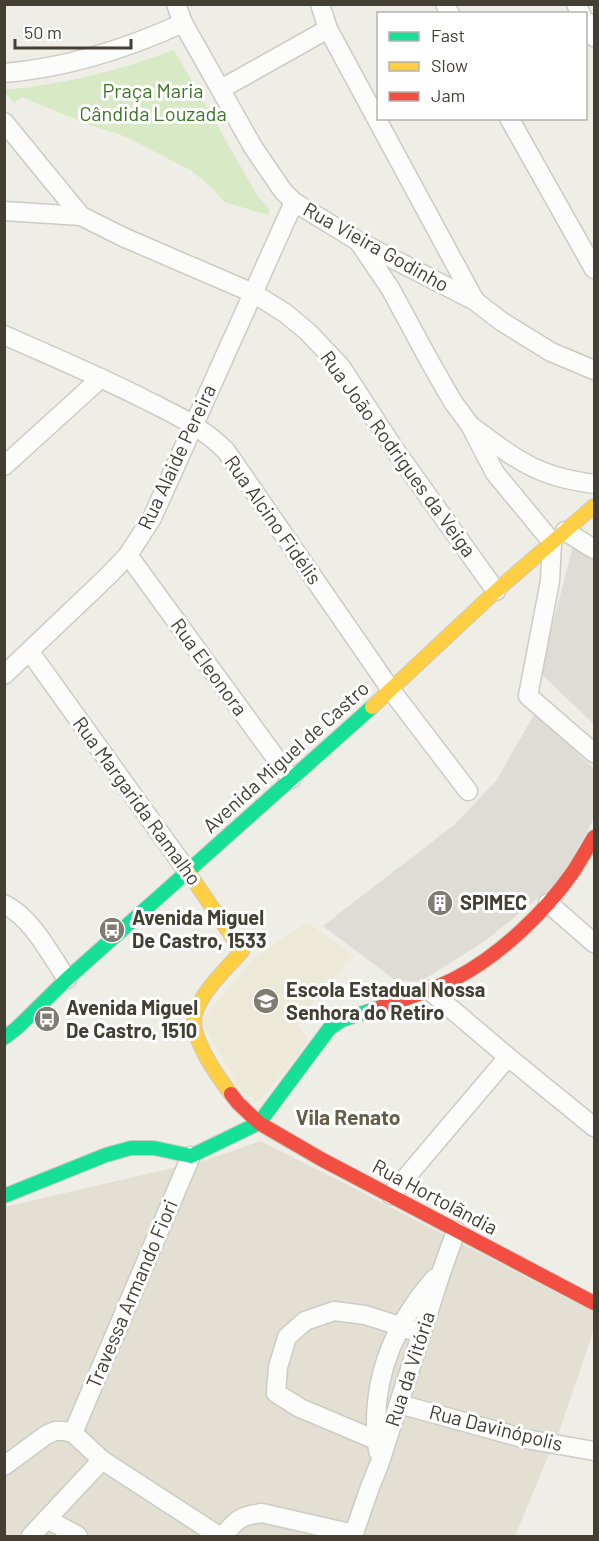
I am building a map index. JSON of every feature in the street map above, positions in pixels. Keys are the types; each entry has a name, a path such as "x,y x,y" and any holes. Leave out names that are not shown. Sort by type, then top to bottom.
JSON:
{"street":[{"name":"Rua Vieira Godinho","path":"176,4 183,23 253,147 283,191 294,202 358,241 475,301 501,321 544,348 594,370"},
{"path":"321,4 328,30 475,301"},
{"path":"4,72 31,70 84,60 159,34 183,23"},
{"path":"221,89 328,30"},
{"path":"510,120 594,268"},
{"name":"Rua João Rodrigues da Veiga","path":"4,122 81,216 123,237 253,293 285,313 308,332 341,367 393,447 496,591"},
{"name":"Rua Alaide Pereira","path":"4,675 128,555 152,518 294,202"},
{"path":"4,210 81,216"},
{"path":"358,241 390,288 453,402 470,425 495,473 559,537 594,549"},
{"name":"Rua Alcino Fidélis","path":"4,335 101,378 193,424 216,441 226,451 391,690 468,791"},
{"path":"4,466 101,378"},
{"path":"470,425 511,455 538,470 571,481 594,484"},
{"name":"Avenida Miguel de Castro","path":"4,1038 391,690 496,591 594,506"},
{"path":"559,537 528,696 594,753"},
{"name":"Rua Eleonora","path":"128,555 291,779"},
{"name":"Rua Margarida Ramalho","path":"30,652 242,951"},
{"path":"4,1196 106,1155 130,1148 154,1148 191,1156 259,1123 329,1029 342,1020 429,990 477,966 513,937 548,903 570,876 594,837"},
{"path":"548,903 594,943"},
{"path":"4,904 32,927 67,979"},
{"name":"Rua Hortolãndia","path":"242,951 210,988 199,1005 195,1017 195,1030 200,1044 238,1104 259,1123 321,1159 594,1303"},
{"path":"429,990 594,1126"},
{"path":"391,1195 508,1057"},
{"name":"Travessa Armando Fiori","path":"73,1433 191,1156"},
{"name":"Rua da Vitória","path":"381,1441 399,1404 420,1334 456,1231"},
{"name":"Rua da Vitória","path":"223,1536 234,1522 247,1515 262,1513 353,1535 379,1465 381,1441 376,1411 380,1381 388,1353 400,1326 418,1297 441,1273"},
{"path":"381,1441 300,1408 276,1393 278,1367 287,1336 305,1321 334,1311 365,1315 420,1334"},
{"name":"Rua Davinópolis","path":"399,1404 526,1439 594,1451"},
{"path":"4,1466 46,1435 55,1431 73,1433 102,1460 219,1536"},
{"path":"31,1536 102,1460"},
{"path":"47,1519 78,1536"}],"shaded area":[{"path":"573,546 594,557 594,724 540,673"},
{"name":"SPIMEC","path":"535,713 594,769 594,817 589,828 558,882 486,940 420,982 395,980 323,926 454,825 496,781"},
{"name":"Escola Estadual Nossa Senhora do Retiro","path":"307,922 354,956 297,1023 308,1039 301,1051 259,1101 241,1091 201,1020 255,958"},
{"path":"260,1141 594,1312 594,1329 555,1444 511,1438 549,1454 515,1536 5,1536 4,1207 203,1161"}],"green space":[{"name":"Praça Maria Cândida Louzada","path":"174,50 257,195 270,210 268,215 224,202 192,171 119,134 89,125 22,97 14,103 5,93 5,90 48,84 112,70"}],"traffic: fast":[{"path":"4,1038 372,707"},
{"path":"4,1196 106,1155 131,1148 154,1148 191,1156 259,1123 329,1029 342,1020 381,1007"}],"traffic: slow":[{"path":"372,707 496,591 594,506"},
{"path":"188,872 242,951 203,997 198,1006 194,1024 200,1045 231,1094"}],"traffic: jam":[{"path":"381,1007 449,982 490,957 536,917 573,872 594,837"},
{"path":"231,1094 259,1123 321,1159 594,1303"}],"place":[{"name":"SPIMEC","path":"440,903"},
{"name":"Avenida Miguel De Castro, 1533","path":"112,930"},
{"name":"Escola Estadual Nossa Senhora do Retiro","path":"266,1001"},
{"name":"Avenida Miguel De Castro, 1510","path":"47,1019"}],"district":[{"name":"Vila Renato","path":"348,1118"}]}
